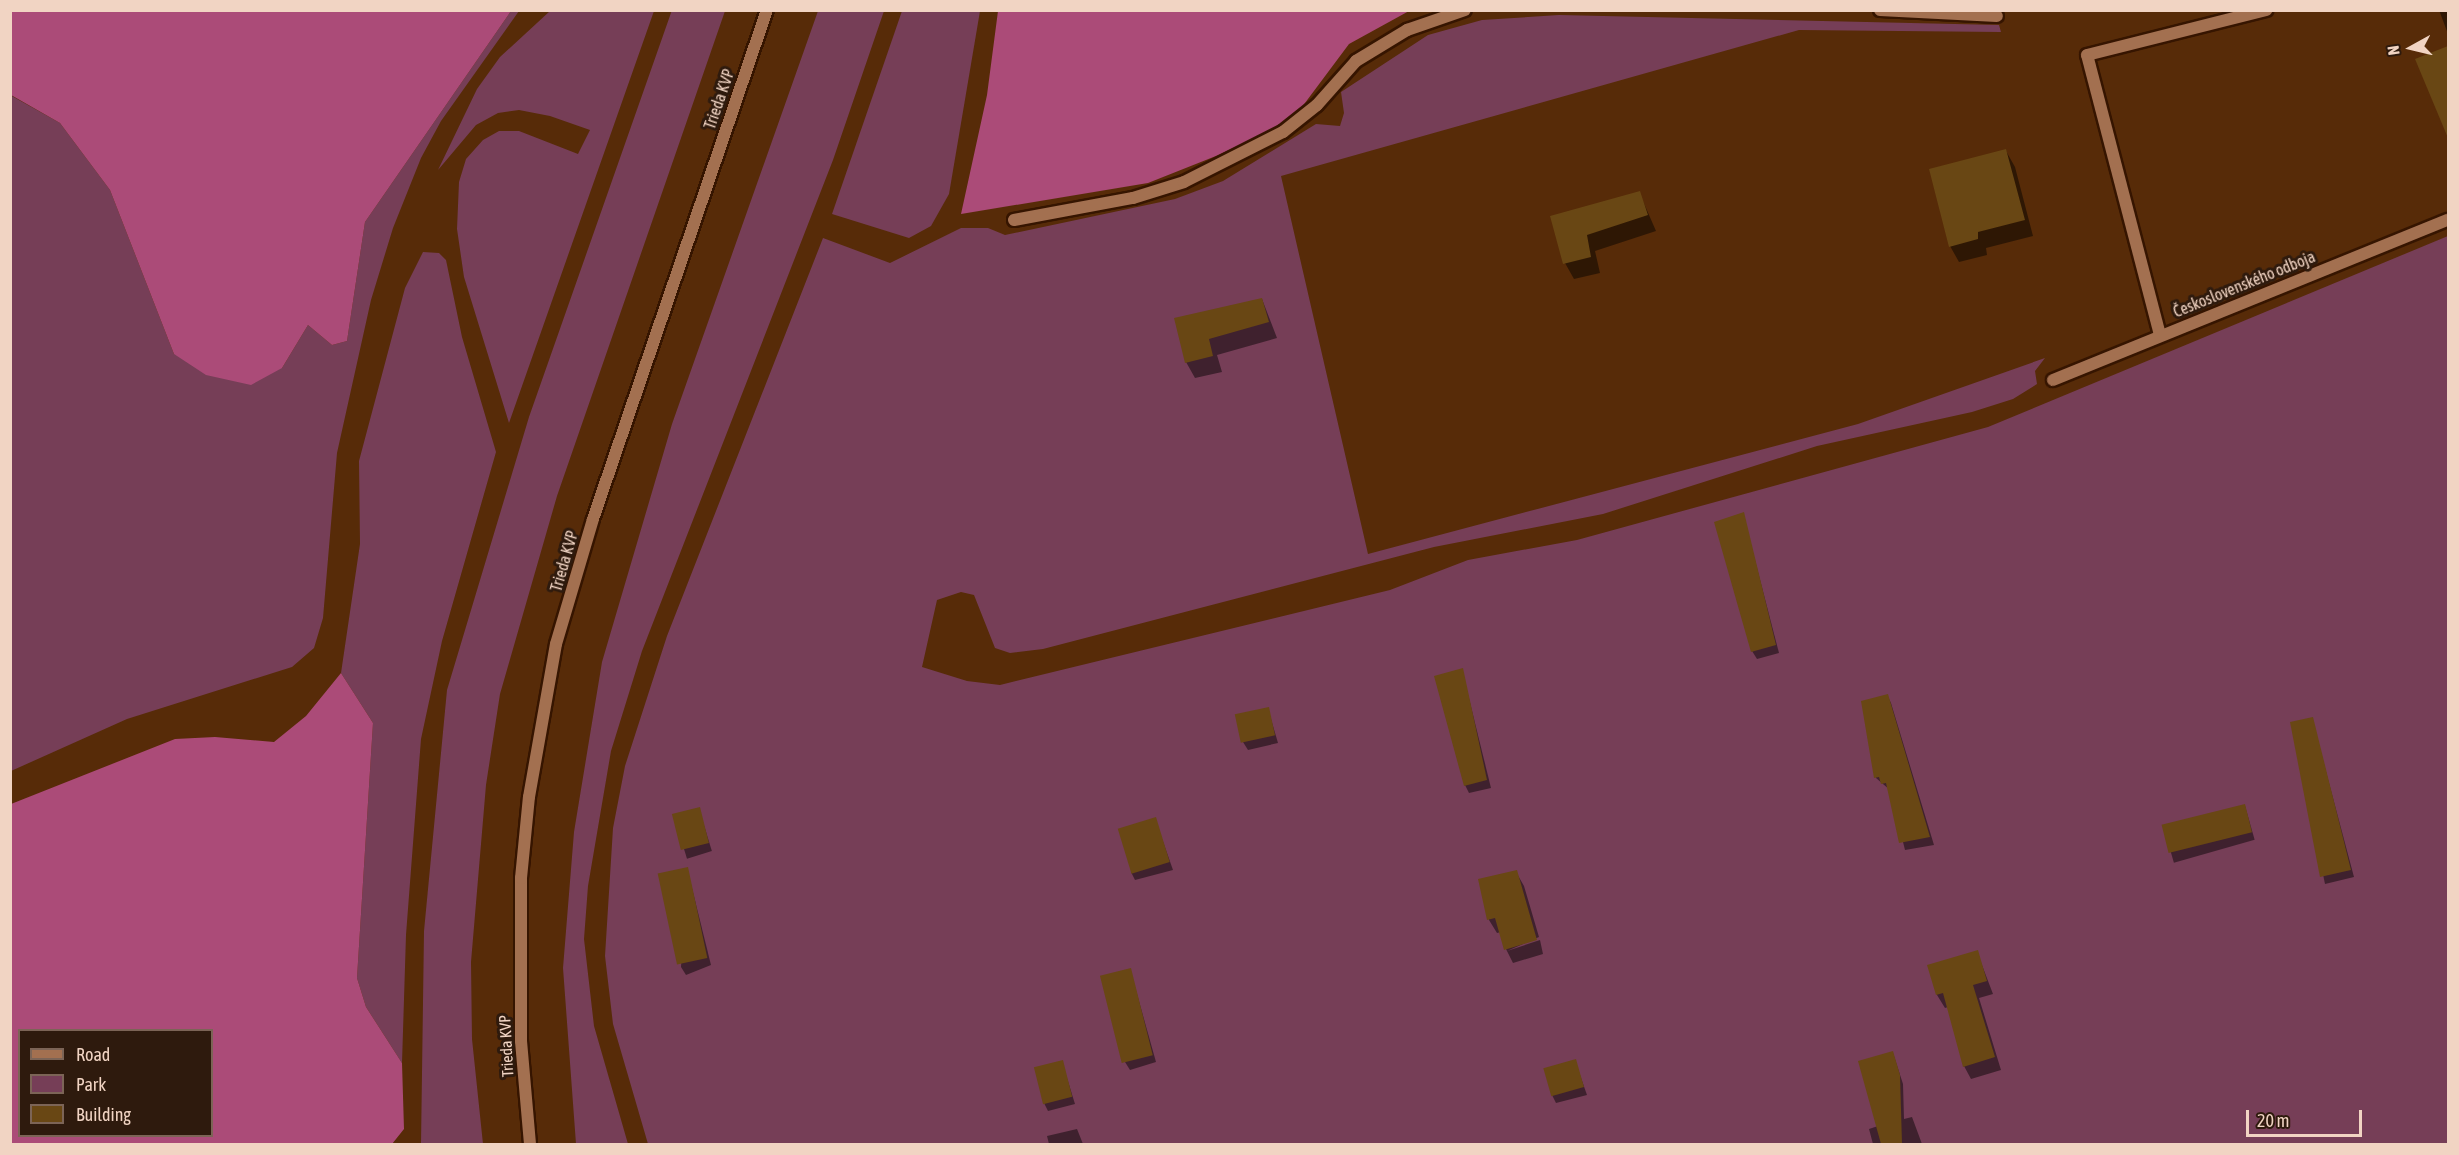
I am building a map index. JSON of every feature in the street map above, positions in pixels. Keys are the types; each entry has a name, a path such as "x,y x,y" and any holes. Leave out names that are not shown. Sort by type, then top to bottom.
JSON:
{"street":[{"name":"Trieda KVP","path":"530,1144 521,1041 521,878 529,797 556,644 593,519 766,10"},
{"path":"1014,220 1133,198 1204,173 1283,132 1317,105 1356,61 1407,30 1465,10"},
{"path":"1880,10 1997,16"},
{"path":"2160,335 2087,55 2266,10"},
{"name":"Československého odboja","path":"2053,380 2448,220"}],"green space":[{"path":"672,10 725,11 557,496 500,694 486,785 471,962 472,1039 483,1144 421,1144 424,931 447,690 529,417"},
{"path":"511,11 519,11 441,121 421,158 393,228 371,300 337,453 323,618 314,648 292,667 127,719 11,771 10,95 60,123 110,190 174,354 282,368 308,325 332,345 347,341 365,222"},
{"path":"550,11 654,11 509,423 464,277 457,229 459,182 466,159 483,140 499,131 519,131 578,154 590,130 550,116 519,110 498,113 476,125 438,170 477,89 500,57"},
{"path":"818,11 884,11 833,160 642,651 611,751 588,886 584,939 594,1026 628,1144 576,1144 563,968 574,832 602,662 672,424"},
{"path":"902,11 980,11 949,194 931,226 909,238 832,214"},
{"path":"1559,15 1999,25 2001,32 1799,30 1281,176 1368,554 1858,424 2045,358 2035,371 2037,384 2013,399 1972,412 1817,446 1603,514 1434,547 1043,649 1010,653 995,648 974,595 961,592 937,600 922,667 967,681 1000,685 1390,590 1468,560 1577,540 1988,427 2448,236 2448,1144 648,1144 613,1024 605,956 613,828 625,766 667,636 823,238 890,263 961,228 988,228 1005,235 1175,199 1223,181 1316,124 1340,126 1344,113 1341,92 1428,35 1482,20"},
{"path":"423,252 439,253 446,260 462,337 496,452 442,641 421,739 406,935 402,1063 366,1007 357,978 373,723 341,673 360,544 359,461 405,288"}],"shaded area":[{"path":"11,10 511,11 365,222 347,341 332,345 308,325 282,368 251,385 206,375 174,354 110,190 60,123 11,95"},
{"path":"998,10 1409,11 1349,44 1299,111 1277,128 1216,156 1148,183 961,214 987,95"},
{"path":"341,673 373,723 357,978 366,1007 402,1063 404,1129 392,1144 11,1144 11,804 175,739 215,737 274,742 306,716"}],"building":[{"path":"2448,46 2448,138 2415,59"},
{"path":"2006,149 2025,220 1978,232 1978,239 1949,247 1929,169"},
{"path":"1640,191 1648,215 1587,235 1591,257 1563,264 1550,216"},
{"path":"1262,298 1269,322 1209,339 1213,356 1185,363 1174,318"},
{"path":"1744,512 1776,645 1751,652 1714,522"},
{"path":"1463,668 1487,780 1464,786 1434,676"},
{"path":"1888,694 1930,837 1899,843 1886,783 1881,784 1879,777 1874,778 1861,701"},
{"path":"1269,707 1275,735 1241,743 1235,714"},
{"path":"2313,717 2351,870 2320,877 2290,722"},
{"path":"2245,804 2252,832 2169,853 2162,825"},
{"path":"700,807 709,843 681,850 672,814"},
{"path":"1156,817 1170,862 1131,874 1118,829"},
{"path":"688,867 707,958 677,964 658,873"},
{"path":"1517,870 1537,940 1504,950 1495,918 1487,920 1478,879"},
{"path":"1978,950 1987,981 1973,985 1995,1057 1963,1067 1943,993 1936,995 1927,965"},
{"path":"1131,968 1153,1055 1122,1063 1100,976"},
{"path":"1893,1051 1900,1075 1902,1144 1881,1144 1858,1061"},
{"path":"1576,1059 1584,1087 1551,1096 1543,1068"},
{"path":"1063,1060 1072,1097 1043,1104 1034,1067"}]}
